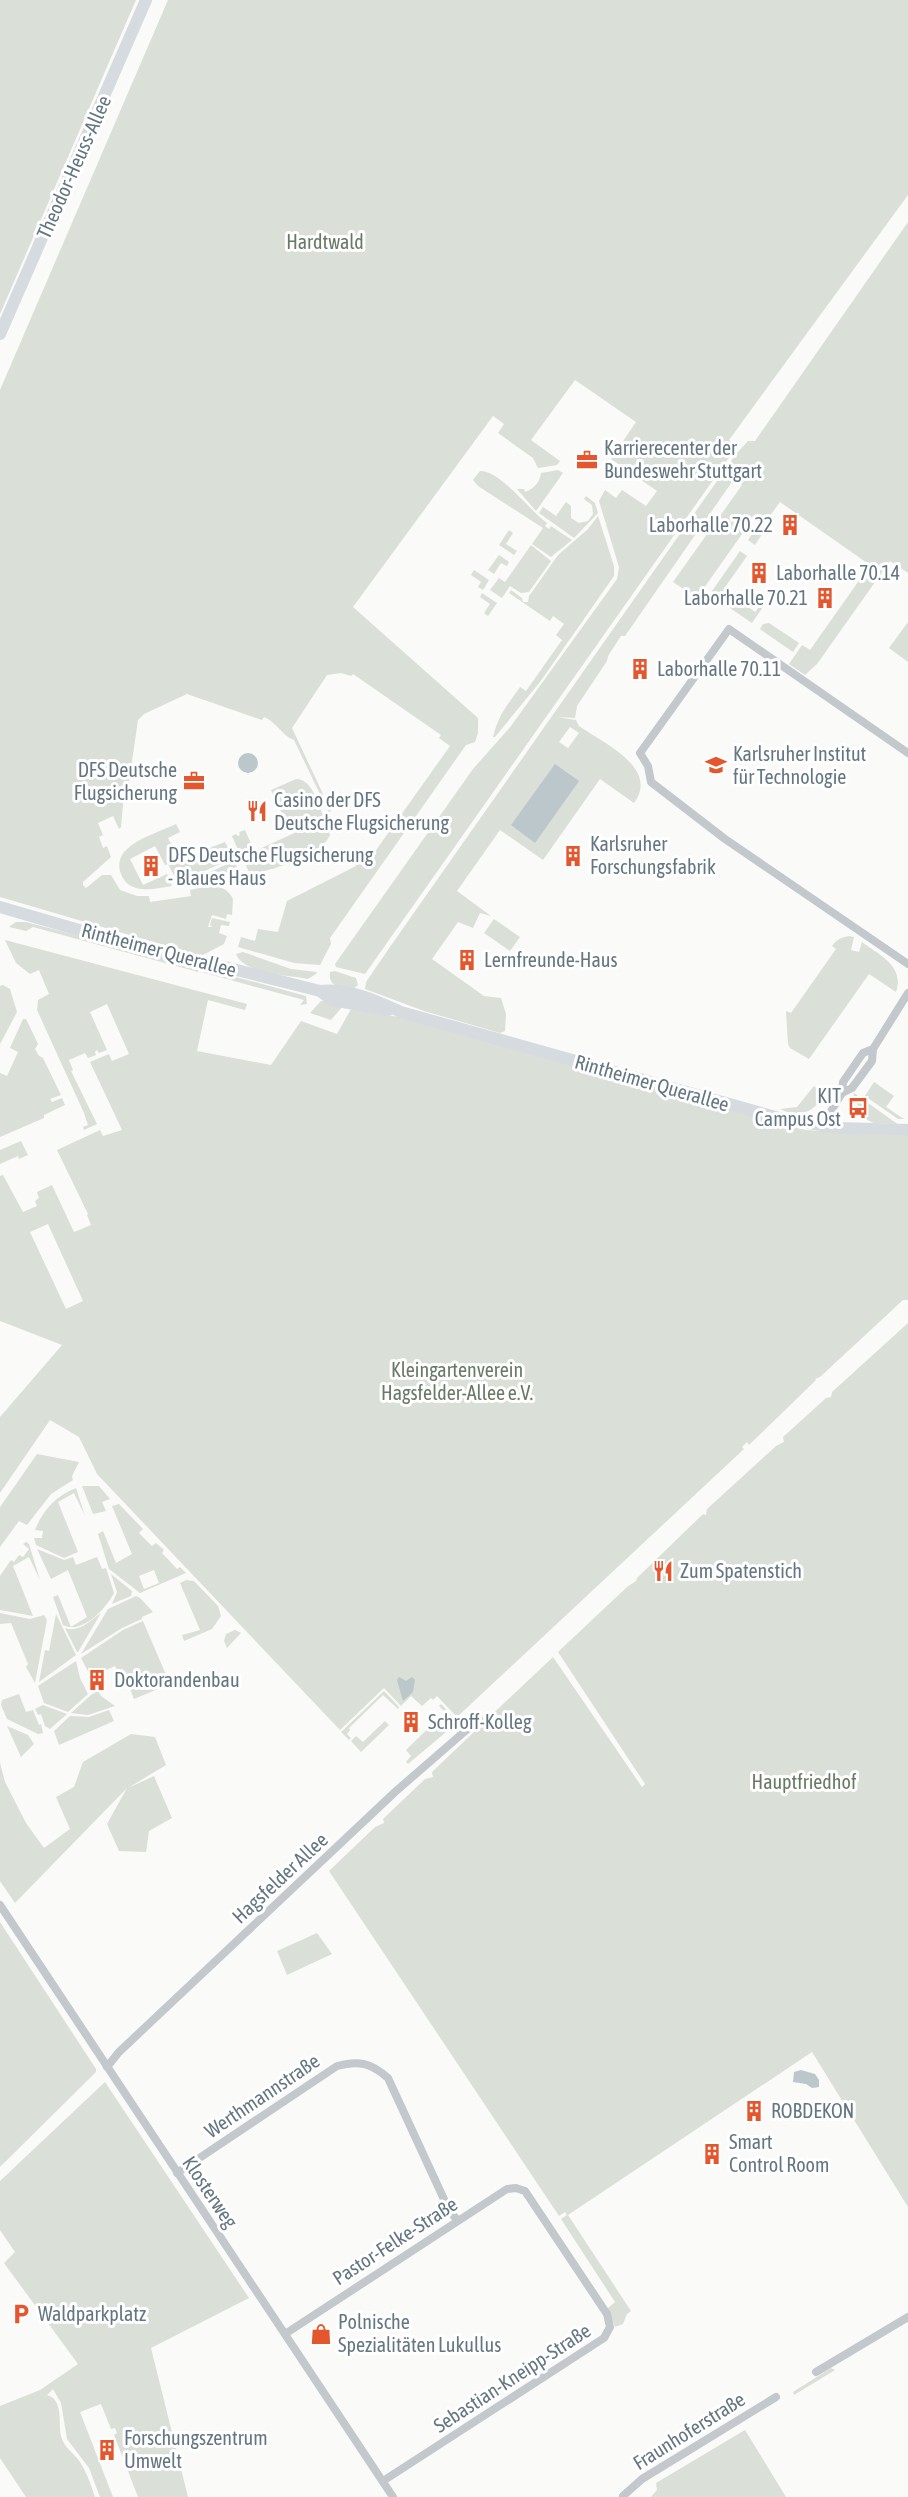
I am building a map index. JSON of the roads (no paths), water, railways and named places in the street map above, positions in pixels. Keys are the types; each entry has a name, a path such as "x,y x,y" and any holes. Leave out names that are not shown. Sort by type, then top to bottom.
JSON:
{"street":[{"name":"Theodor-Heuss-Allee","path":"0,334 146,0"},
{"path":"908,753 729,629 640,753 648,766 651,782 725,839 908,964"},
{"name":"Rintheimer Querallee","path":"0,906 115,939 320,991 336,989 355,994 401,1012 779,1118 822,1126 908,1130"},
{"path":"822,1126 842,1093 852,1088 872,1060 873,1049 908,993"},
{"name":"Hagsfelder Allee","path":"107,2067 119,2052 395,1792 480,1719"},
{"name":"Klosterweg","path":"0,1905 393,2497"},
{"name":"Werthmannstraße","path":"177,2173 337,2066 362,2062 374,2066 388,2078 448,2208 457,2220"},
{"name":"Pastor-Felke-Straße","path":"285,2334 507,2188 516,2188 525,2192"},
{"name":"Sebastian-Kneipp-Straße","path":"382,2481 599,2343 610,2327 607,2314 525,2192"},
{"path":"816,2372 908,2316"},
{"name":"Fraunhoferstraße","path":"622,2497 642,2479 776,2397"}],"place":[{"name":"Karrierecenter der Bundeswehr Stuttgart","path":"587,460"},
{"name":"Laborhalle 70.22","path":"790,525"},
{"name":"Laborhalle 70.14","path":"759,573"},
{"name":"Laborhalle 70.21","path":"825,598"},
{"name":"Laborhalle 70.11","path":"640,669"},
{"name":"Karlsruher Institut für Technologie","path":"716,765"},
{"name":"DFS Deutsche Flugsicherung","path":"194,781"},
{"name":"Casino der DFS Deutsche Flugsicherung","path":"257,811"},
{"name":"Karlsruher Forschungsfabrik","path":"573,856"},
{"name":"DFS Deutsche Flugsicherung - Blaues Haus","path":"151,866"},
{"name":"Lernfreunde-Haus","path":"467,960"},
{"name":"KIT Campus Ost","path":"858,1108"},
{"name":"Zum Spatenstich","path":"663,1571"},
{"name":"Doktorandenbau","path":"97,1680"},
{"name":"Schroff-Kolleg","path":"411,1722"},
{"name":"ROBDEKON","path":"754,2111"},
{"name":"Smart Control Room","path":"712,2154"},
{"name":"Waldparkplatz","path":"21,2314"},
{"name":"Polnische Spezialitäten Lukullus","path":"321,2334"},
{"name":"Forschungszentrum Umwelt","path":"107,2450"}],"park label":[{"name":"Hardtwald","path":"325,242"},
{"name":"Kleingartenverein Hagsfelder-Allee e.V.","path":"457,1382"},
{"name":"Hauptfriedhof","path":"804,1782"}]}
